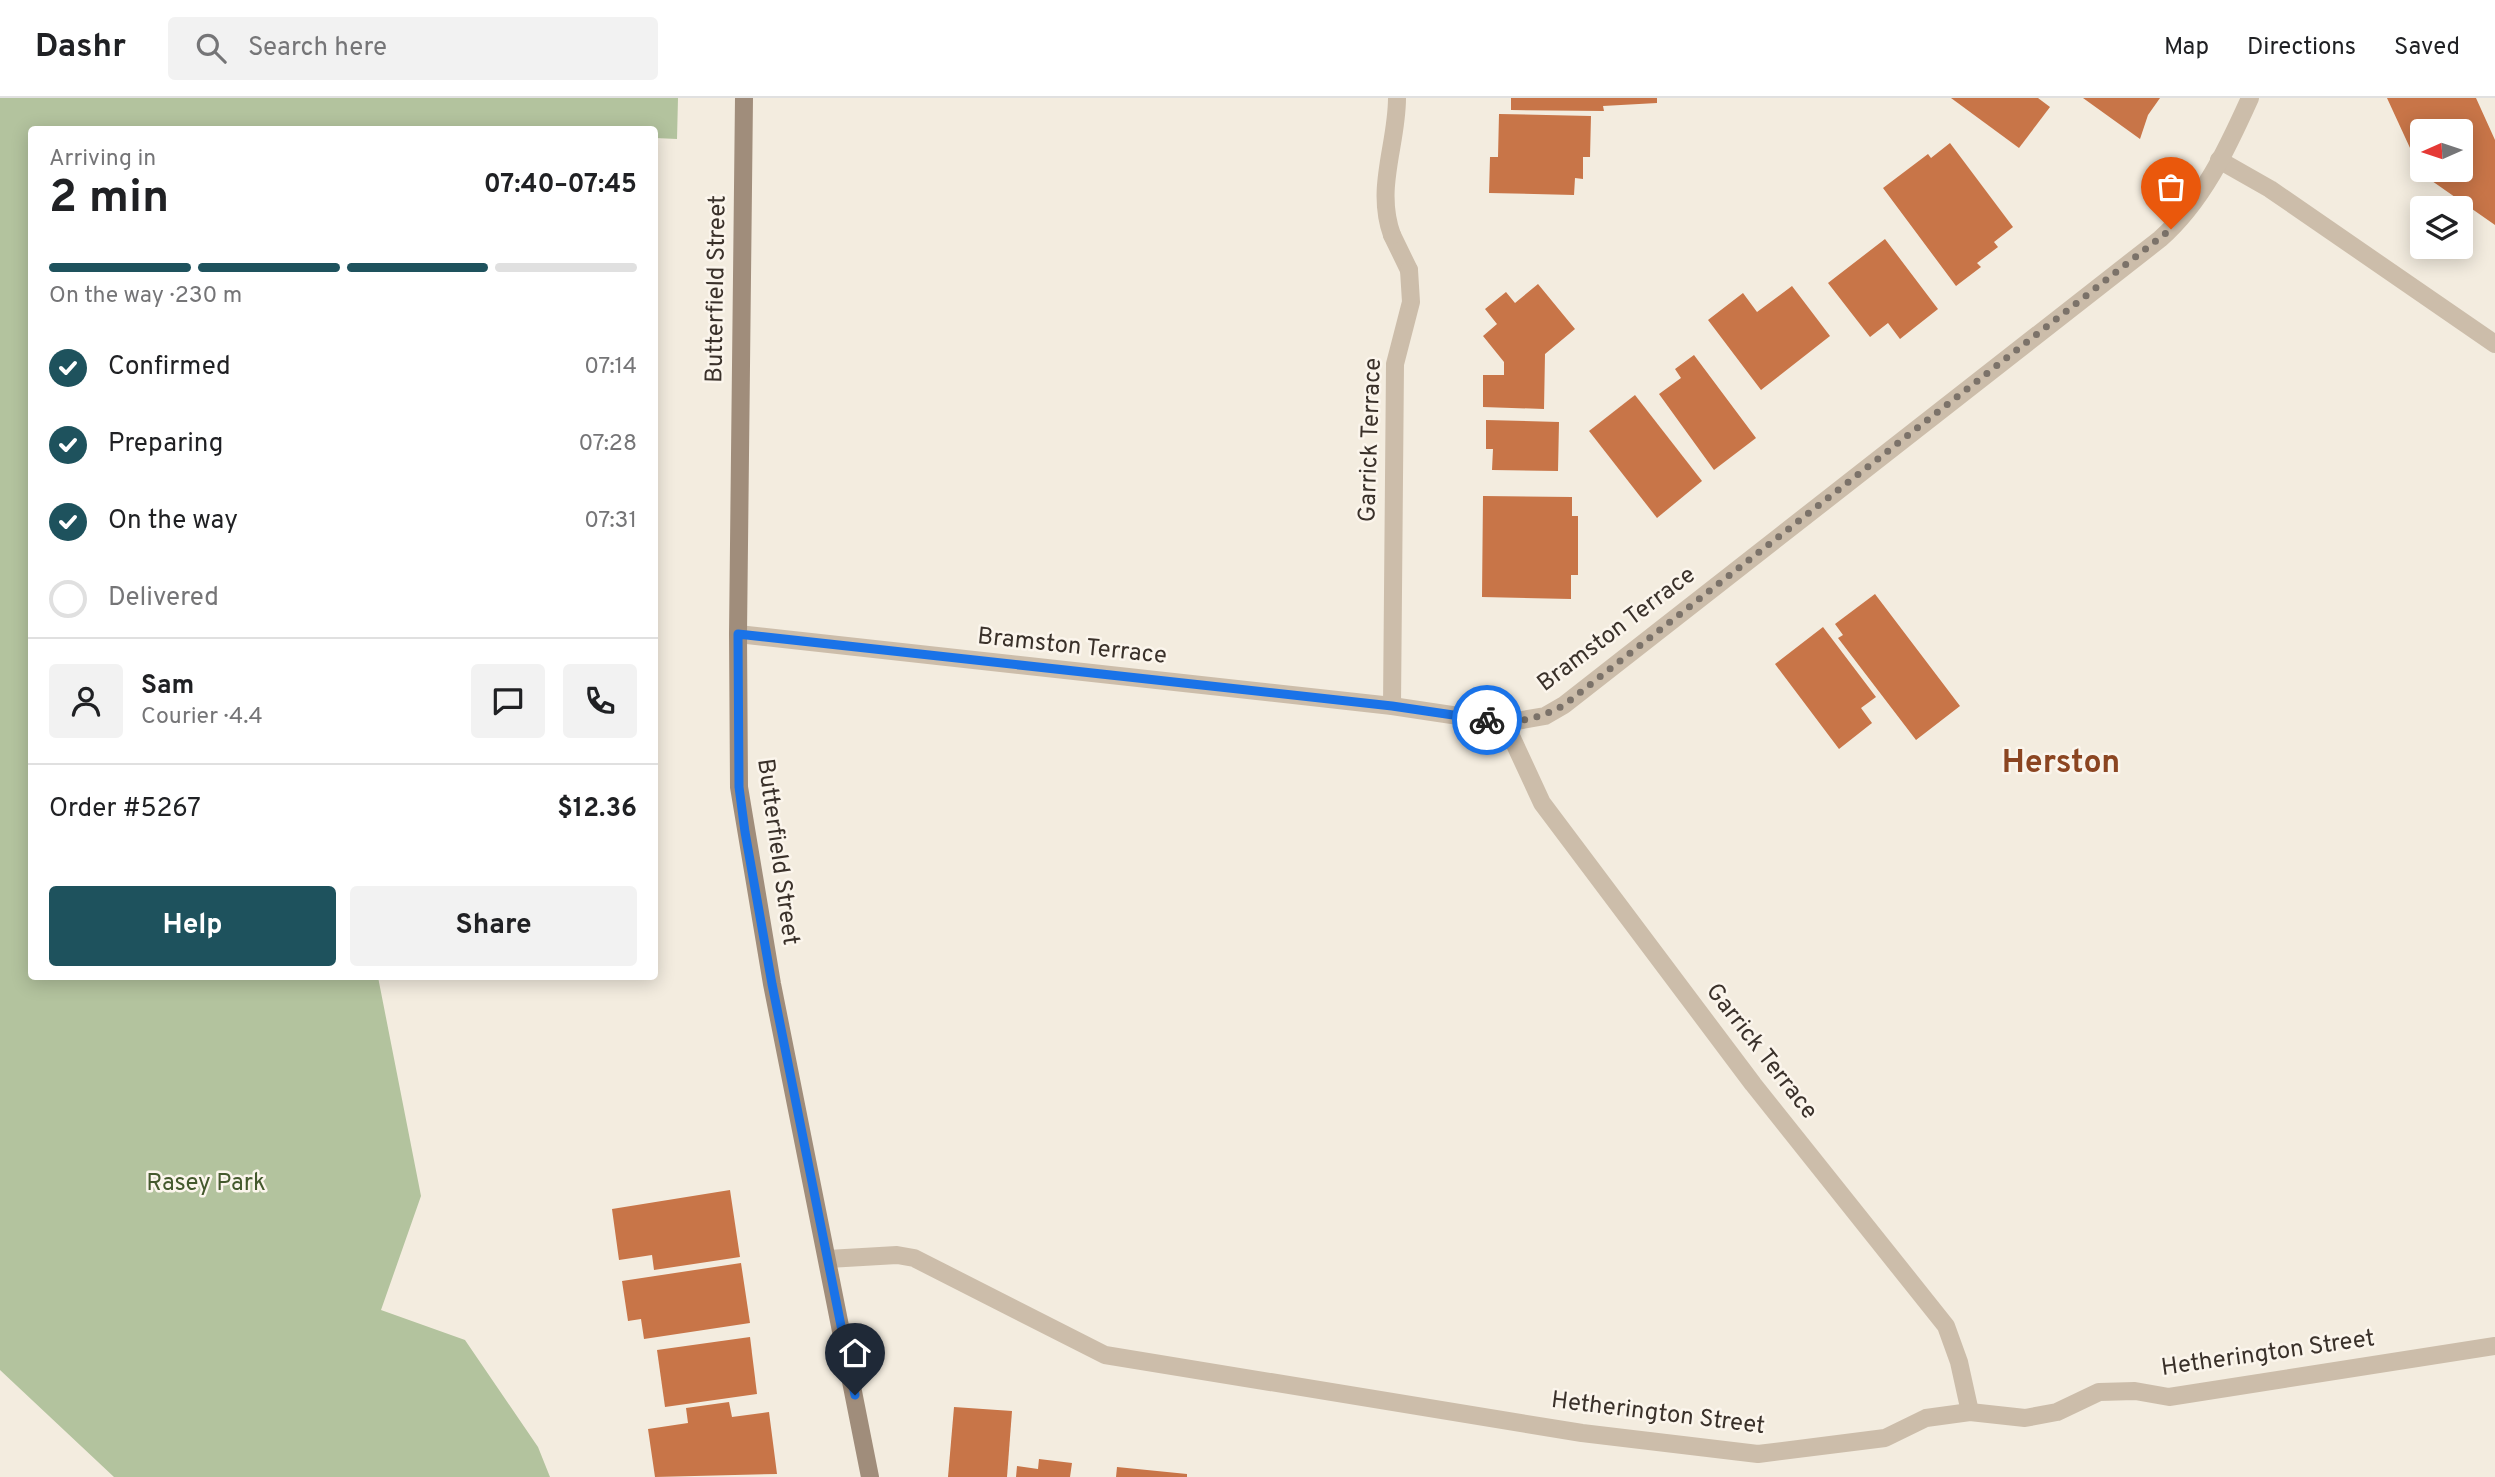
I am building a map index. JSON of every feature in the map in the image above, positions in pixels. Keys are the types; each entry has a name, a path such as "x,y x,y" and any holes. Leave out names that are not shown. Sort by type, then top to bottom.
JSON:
{"street":[{"name":"Butterfield Street","path":"744,98 738,634 739,787 772,984 870,1477"},
{"name":"Garrick Terrace","path":"1392,706 1395,364 1411,302 1409,270 1392,235 1386,208 1385,175 1397,98"},
{"name":"Bramston Terrace","path":"738,634 1392,706 1505,723 1545,716 1564,705 2183,219 2219,160 2250,98"},
{"path":"2219,160 2270,189 2495,344"},
{"name":"Garrick Terrace","path":"1505,723 1542,803 1754,1084 1946,1326 1959,1362 1970,1412"},
{"name":"Hetherington Street","path":"828,1259 897,1255 914,1258 1105,1355 1582,1433 1758,1454 1885,1438 1926,1418 1970,1412 2025,1418 2057,1412 2099,1392 2135,1391 2169,1397 2495,1346"}],"green space":[{"name":"Rasey Park","path":"0,98 678,98 677,139 658,138 658,126 28,126 28,980 379,980 421,1196 381,1310 465,1340 538,1447 550,1477 114,1477 0,1370"}],"building":[{"path":"1511,98 1657,98 1657,103 1603,106 1604,111 1511,110"},
{"path":"1951,98 2038,98 2050,107 2019,148"},
{"path":"2083,98 2160,98 2148,115 2140,139"},
{"path":"2387,98 2476,98 2495,140 2495,225 2473,210 2473,196 2453,196 2433,182 2473,182 2473,119 2410,119 2410,148"},
{"path":"1499,114 1591,116 1590,157 1583,157 1583,179 1575,178 1574,195 1489,193 1490,157 1498,157"},
{"path":"1950,143 2013,227 1994,242 1998,247 1977,263 1981,267 1956,286 1883,188 1928,154 1931,158"},
{"path":"1885,239 1938,309 1900,339 1888,323 1870,337 1828,283"},
{"path":"1538,284 1575,329 1545,354 1544,409 1483,407 1483,375 1504,375 1504,362 1483,336 1497,324 1485,309 1506,292 1515,303"},
{"path":"1792,286 1830,336 1761,390 1708,320 1743,293 1757,312"},
{"path":"1694,355 1756,438 1714,470 1659,394 1681,378 1675,369"},
{"path":"1635,395 1702,481 1657,518 1589,431"},
{"path":"1486,420 1559,422 1558,471 1492,470 1493,449 1486,449"},
{"path":"1483,496 1572,497 1572,516 1578,516 1578,575 1571,575 1571,599 1482,597"},
{"path":"1875,594 1960,706 1916,740 1838,638 1843,635 1835,624"},
{"path":"1823,627 1876,697 1861,708 1872,723 1839,749 1775,664"},
{"path":"730,1190 740,1257 654,1270 652,1255 619,1260 612,1209"},
{"path":"741,1263 750,1323 644,1339 641,1319 628,1321 622,1281"},
{"path":"750,1337 757,1394 665,1407 657,1350"},
{"path":"729,1402 732,1417 769,1412 777,1474 655,1477 648,1429 688,1423 686,1408"},
{"path":"954,1407 1012,1411 1007,1477 948,1477"},
{"path":"1039,1459 1072,1463 1070,1477 1016,1477 1017,1466 1038,1469"},
{"path":"1117,1467 1187,1474 1187,1477 1116,1477"}],"way so far":[{"path":"1487,720 1505,723 1525,720 1545,716 1564,705 2171,229"}],"district":[{"name":"Herston","path":"2061,764"}],"route":[{"path":"855,1395 772,984 745,832 739,787 738,634 1392,706 1487,720"}]}
